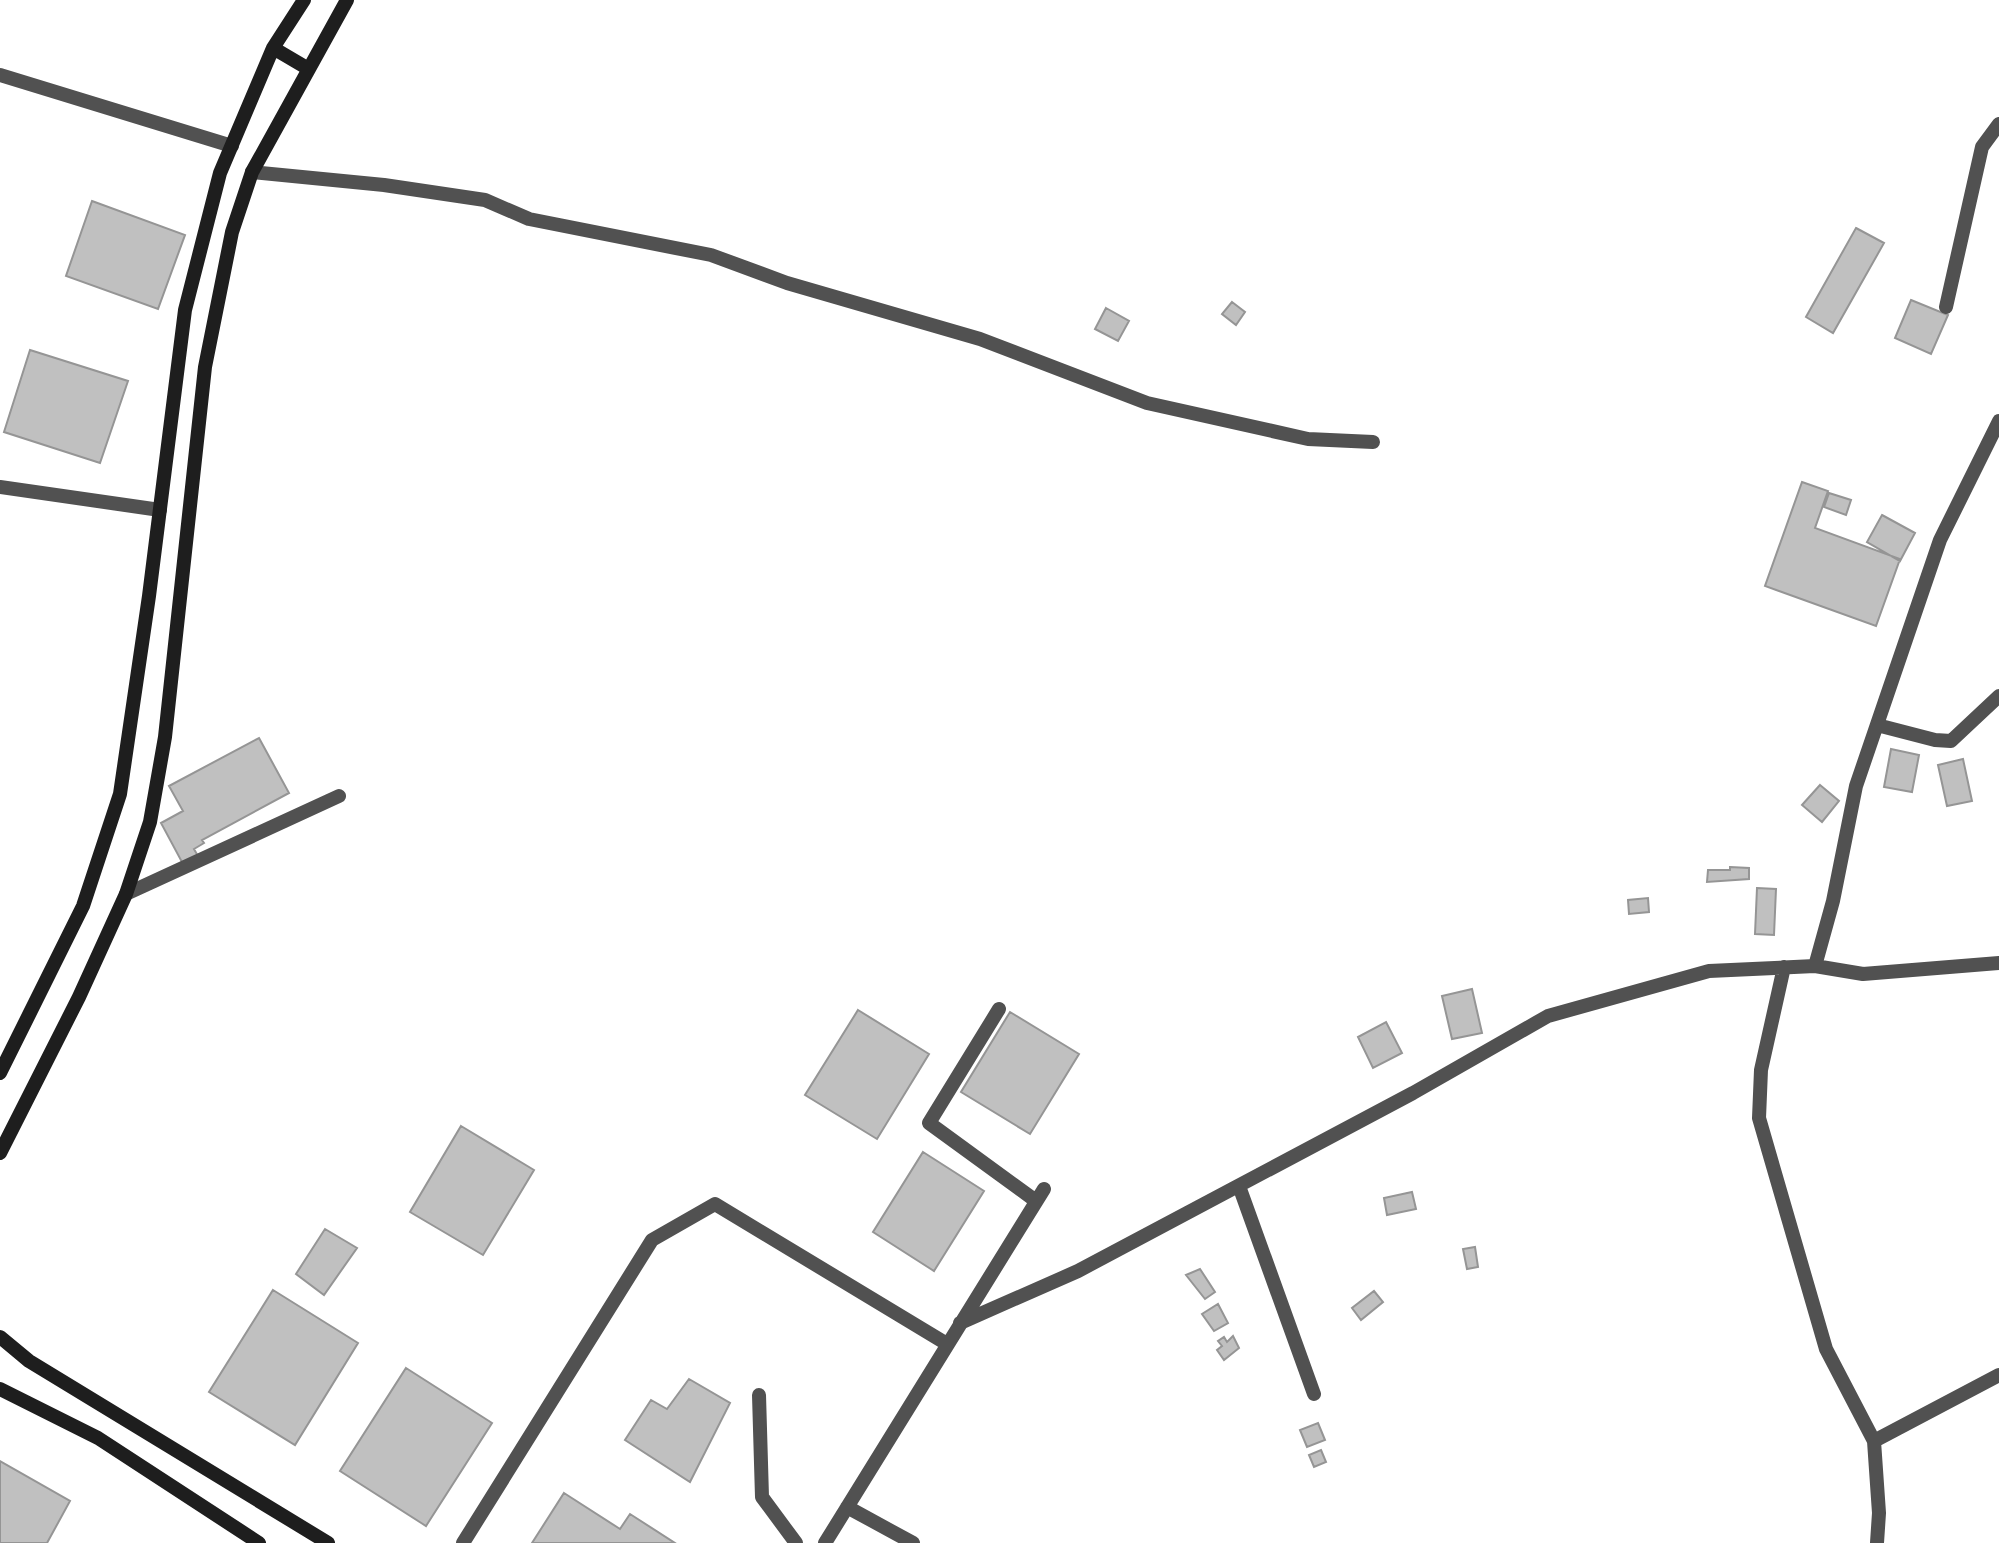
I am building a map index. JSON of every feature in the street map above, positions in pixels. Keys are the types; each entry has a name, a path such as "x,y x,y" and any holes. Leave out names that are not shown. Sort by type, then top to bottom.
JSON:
{"main road":[{"path":"0,1073 83,906 120,794 186,310 220,173 273,48 304,0"},
{"path":"2,1144 79,997 126,894 150,822 165,737 205,367 232,232 252,172 307,68 347,0"},
{"path":"273,48 307,68"},
{"path":"0,1337 29,1361 328,1543"},
{"path":"0,1390 98,1437 260,1543"}],"street":[{"path":"0,75 232,146"},
{"path":"1946,307 1982,146 1999,124"},
{"path":"252,172 384,185 485,200 529,219 711,255 787,283 980,339 1147,403 1308,439 1373,442"},
{"path":"1815,966 1833,901 1856,786 1940,540 1999,421"},
{"path":"0,487 160,510"},
{"path":"1877,725 1951,741 1999,696"},
{"path":"126,894 339,796"},
{"path":"960,1323 1078,1271 1413,1093 1548,1016 1709,971 1815,966 1863,974 1999,963"},
{"path":"1784,967 1761,1070 1759,1118 1826,1349 1874,1441 1879,1513 1877,1543"},
{"path":"825,1543 1040,1195 929,1123 999,1009"},
{"path":"1239,1186 1314,1394"},
{"path":"463,1543 652,1240 715,1204 947,1344"},
{"path":"1874,1441 1999,1376"},
{"path":"759,1395 762,1497 796,1543"},
{"path":"847,1507 913,1543"}],"building":[{"path":"92,201 185,235 158,309 66,276"},
{"path":"1856,228 1884,243 1833,333 1806,317"},
{"path":"1911,300 1948,315 1931,354 1895,338"},
{"path":"1232,302 1245,312 1236,325 1222,314"},
{"path":"1106,308 1129,321 1118,341 1095,329"},
{"path":"30,350 128,381 100,463 4,432"},
{"path":"1802,482 1828,491 1815,528 1900,559 1876,626 1765,586"},
{"path":"1829,493 1851,500 1846,515 1824,507"},
{"path":"1882,515 1915,533 1900,561 1867,542"},
{"path":"259,738 289,793 202,840 204,843 194,849 198,856 183,864 161,823 183,811 169,786"},
{"path":"1891,749 1919,755 1912,792 1884,787"},
{"path":"1963,759 1972,801 1947,806 1938,765"},
{"path":"1820,785 1839,801 1822,822 1802,805"},
{"path":"1730,867 1749,868 1749,879 1707,882 1708,870 1730,870"},
{"path":"1757,888 1776,889 1774,935 1755,934"},
{"path":"1648,898 1649,912 1629,914 1628,900"},
{"path":"1472,989 1482,1033 1452,1039 1442,996"},
{"path":"858,1010 929,1054 877,1139 805,1095"},
{"path":"1010,1012 1079,1054 1030,1134 961,1092"},
{"path":"1386,1022 1402,1053 1373,1068 1358,1037"},
{"path":"461,1126 534,1170 483,1255 410,1212"},
{"path":"923,1152 984,1191 934,1271 873,1232"},
{"path":"1412,1192 1416,1209 1387,1215 1384,1198"},
{"path":"325,1229 357,1248 324,1295 296,1274"},
{"path":"1475,1247 1478,1267 1467,1269 1463,1249"},
{"path":"1200,1269 1215,1292 1205,1299 1186,1275"},
{"path":"273,1290 358,1343 295,1445 209,1392"},
{"path":"1374,1291 1383,1302 1361,1320 1352,1308"},
{"path":"1218,1304 1228,1323 1214,1331 1202,1314"},
{"path":"1233,1336 1239,1348 1224,1360 1217,1350 1222,1346 1218,1341 1224,1337 1227,1342"},
{"path":"406,1368 492,1423 426,1526 340,1471"},
{"path":"689,1379 730,1403 690,1482 625,1440 651,1400 667,1409"},
{"path":"1318,1423 1325,1440 1307,1447 1300,1430"},
{"path":"1321,1450 1326,1462 1314,1467 1309,1455"},
{"path":"0,1461 70,1501 47,1543 0,1543"},
{"path":"564,1493 620,1529 630,1514 675,1543 532,1543"}]}
